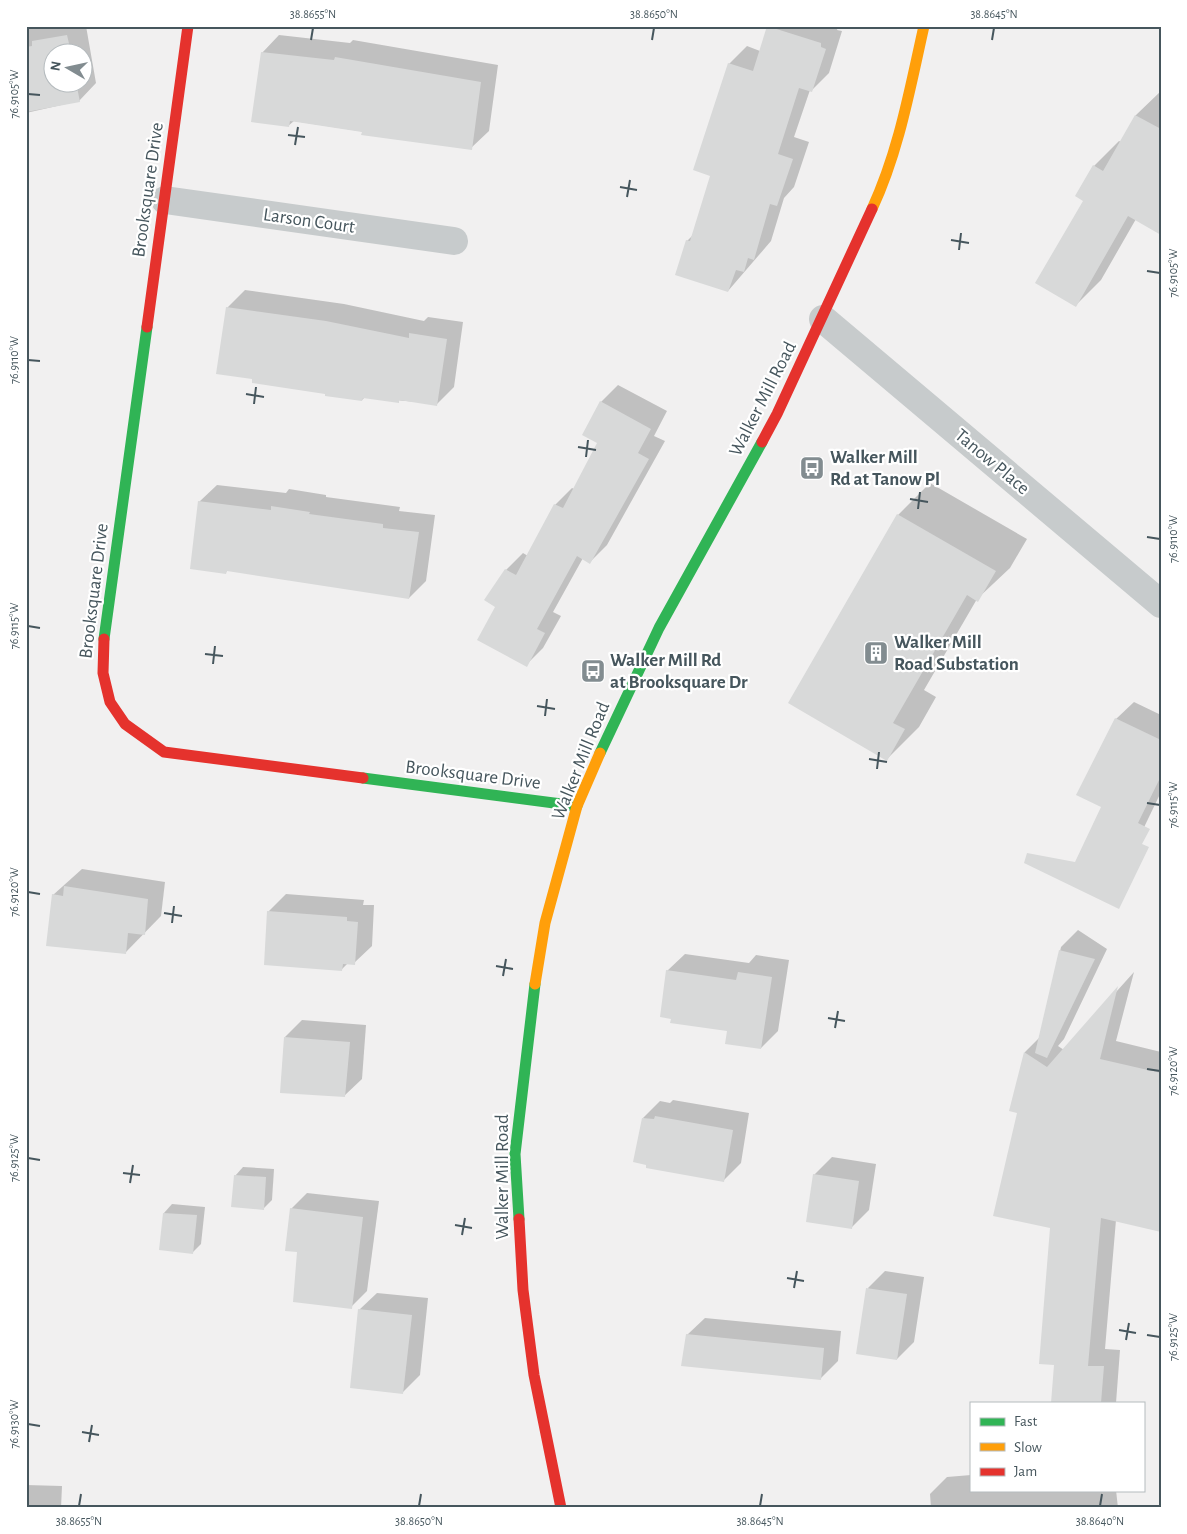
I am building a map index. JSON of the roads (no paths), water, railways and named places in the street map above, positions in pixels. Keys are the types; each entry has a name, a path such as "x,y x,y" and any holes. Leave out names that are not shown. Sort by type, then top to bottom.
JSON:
{"street":[{"name":"Brooksquare Drive","path":"188,26 102,655 102,680 108,699 118,715 136,734 164,752 577,806"},
{"name":"Walker Mill Road","path":"561,1508 534,1375 523,1290 515,1154 520,1087 532,999 544,932 577,806 659,628 777,414 823,319 885,181 904,116 924,26"},
{"name":"Larson Court","path":"165,200 454,241"},
{"name":"Tanow Place","path":"823,319 1161,604"}],"place":[{"name":"Walker Mill Rd at Tanow Pl","path":"812,468"},
{"name":"Walker Mill Road Substation","path":"876,653"},
{"name":"Walker Mill Rd at Brooksquare Dr","path":"593,671"}]}
